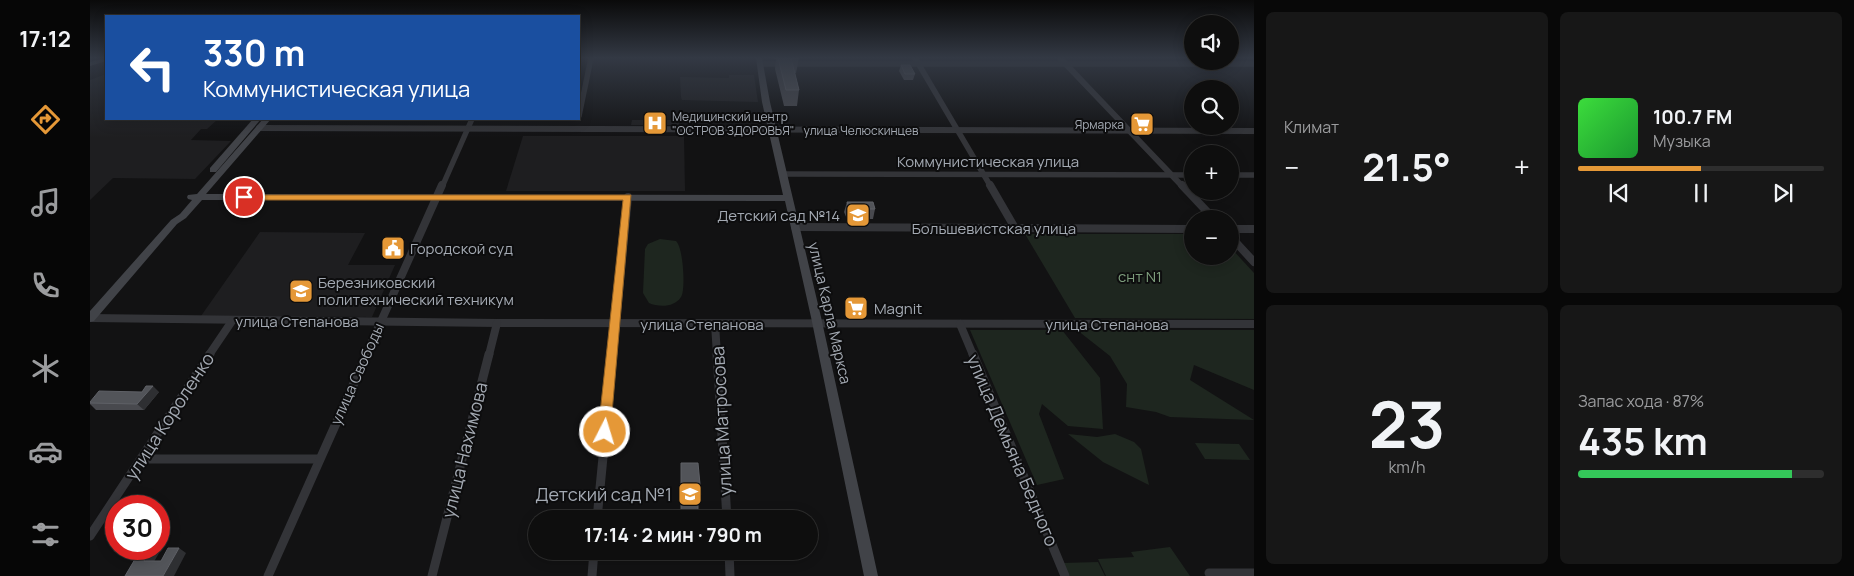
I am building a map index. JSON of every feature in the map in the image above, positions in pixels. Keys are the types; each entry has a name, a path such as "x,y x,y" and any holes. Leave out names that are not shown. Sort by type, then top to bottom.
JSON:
{"main road":[{"name":"улица Карла Маркса","path":"764,85 818,324 871,576"},
{"path":"195,197 256,120"},
{"path":"91,315 174,222 175,216 266,120"},
{"path":"195,197 789,198"}],"street":[{"path":"580,108 585,85"},
{"path":"931,85 1015,228"},
{"path":"1086,85 1205,210"},
{"name":"улица Свободы","path":"268,576 472,120"},
{"path":"576,130 578,120"},
{"name":"улица Челюскинцев","path":"259,128 1254,131"},
{"name":"Коммунистическая улица","path":"783,174 1184,175"},
{"path":"1239,175 1254,175"},
{"path":"598,510 614,324 628,197"},
{"name":"Большевистская улица","path":"795,227 1184,229"},
{"path":"1239,229 1254,229"},
{"path":"1239,246 1254,262"},
{"name":"улица Степанова","path":"91,315 232,321 497,324 1254,324"},
{"name":"улица Короленко","path":"90,536 232,321"},
{"name":"улица Нахимова","path":"432,576 497,324"},
{"name":"улица Матросова","path":"715,324 726,510"},
{"name":"улица Демьяна Бедного","path":"960,324 1065,576"},
{"path":"141,458 319,459"},
{"path":"592,576 593,560"},
{"path":"729,560 730,576"},
{"path":"1209,573 1254,574"}],"shaded area":[{"path":"90,85 105,85 105,120 217,120 207,129 201,129 191,140 231,141 195,179 113,178 90,200"},
{"path":"680,85 755,85 758,102 682,100"},
{"name":"Медицинский центр \"ОСТРОВ ЗДОРОВЬЯ\"","path":"632,120 679,120 679,125 631,125"},
{"path":"523,136 684,136 685,191 506,191"},
{"name":"Березниковский политехнический техникум","path":"260,232 365,233 348,265 395,265 372,317 201,316"}],"green space":[{"name":"снт N1","path":"1025,234 1184,234 1184,265 1239,265 1239,257 1254,273 1254,319 1075,318"},
{"path":"660,239 676,241 683,268 683,293 678,301 666,306 649,303 643,293 645,249 648,244"},
{"path":"970,330 1062,330 1100,378 1103,429 1068,426 1042,404 1039,414 1064,479 1037,485"},
{"path":"1077,330 1254,330 1254,390 1194,365 1190,380 1254,420 1170,417 1156,412 1126,407 1127,384 1110,356"},
{"path":"1068,434 1097,437 1115,434 1134,442 1141,449 1149,485 1103,462"},
{"path":"1195,443 1239,444 1250,460 1205,459"},
{"path":"1170,547 1190,576 1106,576 1098,559 1134,557 1131,552"},
{"path":"1098,562 1105,576 1068,576 1063,563"}],"building":[{"path":"785,85 798,85 799,90 786,90"},
{"path":"847,202 873,202 875,209 849,209"},
{"path":"146,386 153,386 137,404 90,403 99,391 142,392"},
{"name":"Детский сад №1","path":"681,463 698,463 701,495 698,495 698,510 681,510"},
{"path":"170,548 179,548 163,576 125,576 134,560 170,560"}],"place":[{"name":"Медицинский центр \"ОСТРОВ ЗДОРОВЬЯ\"","path":"655,123"},
{"name":"Ярмарка","path":"1142,124"},
{"name":"Детский сад №14","path":"858,215"},
{"name":"Городской суд","path":"393,248"},
{"name":"Березниковский политехнический техникум","path":"301,291"},
{"name":"Magnit","path":"856,308"},
{"name":"Детский сад №1","path":"690,494"}],"route":[{"path":"244,197 628,197 614,324 605,432"}]}
